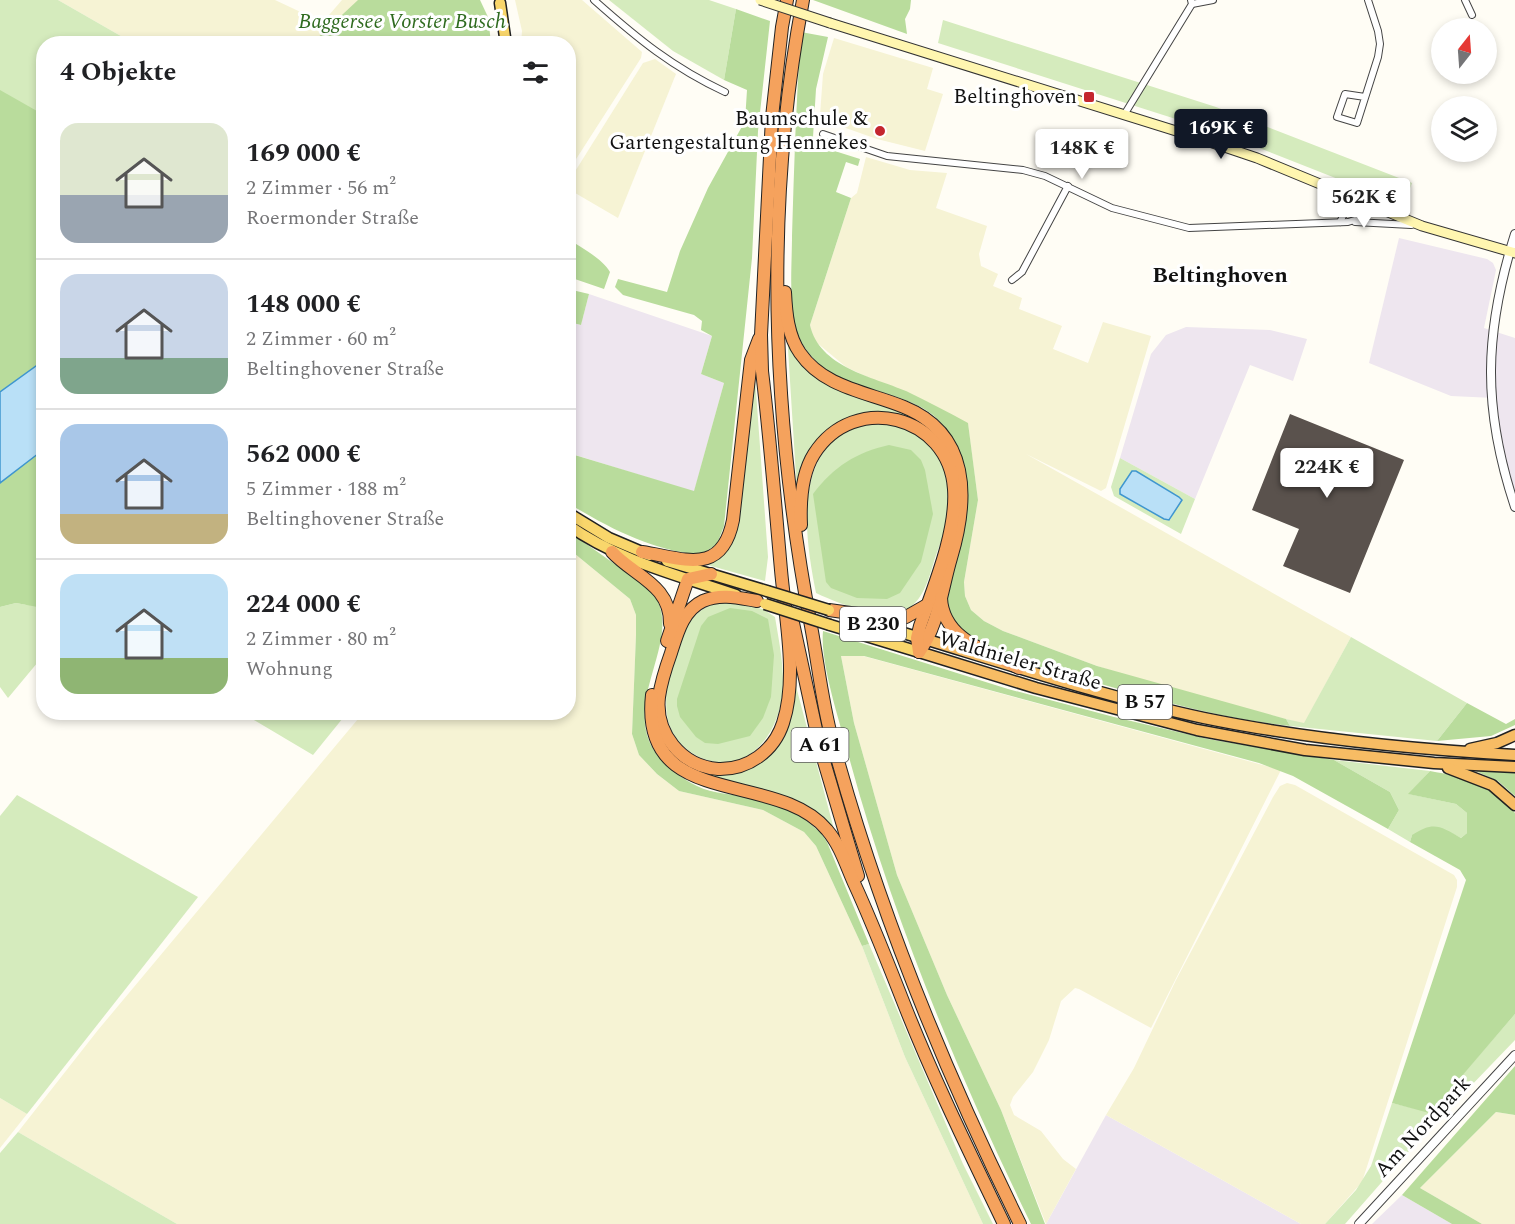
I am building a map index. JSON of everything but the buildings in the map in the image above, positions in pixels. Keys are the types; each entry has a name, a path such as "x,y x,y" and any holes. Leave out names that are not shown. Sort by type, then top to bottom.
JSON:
{"highway":[{"name":"A 61","path":"787,0 772,117 761,335 780,564 820,748 873,923 946,1102 1004,1224"},
{"name":"A 61","path":"803,0 789,99 779,234 778,338 787,476 803,586 831,734 879,891 923,1010 1020,1224"},
{"path":"779,234 788,321 792,338 801,354 819,373 839,384 919,414 940,432 953,452 962,481 962,516 940,593 922,639"},
{"path":"642,552 687,561 699,561 711,556 725,543 733,520 750,360 761,335"},
{"path":"803,586 800,516 803,487 813,455 824,441 845,425 868,418 888,418 909,424 929,437 943,453 952,476 953,513 927,605 919,652"},
{"path":"612,552 620,561 656,586 664,597 670,614 669,633"},
{"path":"761,603 726,596 703,601 689,612 677,635 661,690 659,708 666,736 676,750 689,761 703,767 733,769 749,763 771,747 783,723 789,695 788,648 780,564"},
{"path":"711,574 688,579 669,633 651,701 651,718 659,745 670,760 683,771 701,781 773,797 793,804 818,820 836,842 873,923"},
{"path":"940,593 945,617 961,637 981,650 1019,668"},
{"path":"829,610 892,619 906,617 927,605"},
{"name":"Waldnieler Straße","path":"922,639 1019,668 1203,717 1271,730 1431,750 1515,755"},
{"name":"Waldnieler Straße","path":"919,652 1036,688 1197,730 1305,750 1434,764 1515,767"},
{"path":"1431,750 1476,747 1497,743 1515,735"},
{"path":"1434,764 1470,774 1492,785 1515,805"}],"main road":[{"path":"760,0 1257,158 1422,226 1512,252"},
{"path":"500,1 505,36"},
{"name":"Waldnieler Straße","path":"576,518 609,538 642,552 922,639"},
{"name":"Waldnieler Straße","path":"576,530 612,552 761,603 919,652"}],"street":[{"path":"594,0 650,49 695,78 725,92"},
{"path":"1124,115 1192,2 1213,0"},
{"path":"1365,98 1345,93 1337,117 1357,123 1365,98 1378,57 1380,44 1378,31 1368,0"},
{"path":"1465,0 1472,15"},
{"path":"823,134 886,156 1023,170 1045,176 1112,208 1189,228 1340,222 1394,222 1422,226"},
{"path":"1012,280 1023,272 1068,186"},
{"path":"1335,192 1346,203 1346,210 1340,222"},
{"path":"1348,222 1361,218 1372,207"},
{"path":"1515,234 1493,328 1491,384 1493,425 1503,471 1515,507"},
{"name":"Am Nordpark","path":"1359,1224 1515,1055"}],"shaded area":[{"path":"58,0 275,0 324,23 342,0 359,0 321,36 121,36"},
{"path":"515,0 582,0 642,52 641,58 576,159 576,36 522,36"},
{"path":"834,38 933,68 927,89 943,94 925,151 877,139 823,120 820,115 823,74"},
{"path":"655,59 676,74 618,218 576,194 576,170 643,63"},
{"path":"866,157 910,170 947,173 936,208 987,226 979,254 981,266 998,274 993,286 1022,298 1019,309 1062,326 1053,349 1088,363 1103,322 1151,336 1106,488 1101,491 1026,454 1351,637 1304,724 1097,666 1003,631 984,621 971,610 965,596 964,582 978,500 968,424 846,367 816,342 812,334 810,325 851,198 857,193"},
{"path":"1399,238 1487,259 1493,263 1496,270 1484,328 1515,338 1515,493 1501,442 1494,398 1451,396 1369,363"},
{"path":"589,294 712,336 701,374 724,383 694,492 576,455 576,324 581,325"},
{"path":"1186,327 1270,330 1307,339 1293,381 1250,365 1195,499 1120,458 1151,354 1166,335"},
{"path":"576,555 630,599 636,615 632,734 639,755 657,774 679,791 763,810 804,832 816,846 862,946 905,1057 983,1224 177,1224 18,1132 98,1030 357,720 576,720"},
{"path":"841,656 863,656 1281,770 1151,1028 1079,989 1075,988 1061,1001 1049,1040 1033,1072 1013,1097 1010,1105 1014,1115 1041,1131 1063,1159 1076,1169 1046,1224 1001,1110 947,995 897,875 854,723"},
{"path":"1287,783 1295,785 1454,875 1457,880 1457,887 1362,1182 1325,1224 1301,1224 1106,1115 1134,1068 1176,980 1273,797 1280,786"},
{"path":"0,1098 27,1114 0,1148"},
{"path":"1496,1112 1515,1115 1515,1224 1482,1224 1420,1188"},
{"path":"1106,1115 1301,1224 1046,1224"},
{"path":"1402,1195 1452,1224 1372,1224"}],"green space":[{"path":"0,0 58,0 121,36 36,36 36,664 8,698 0,687 0,607 16,603 27,605 16,599 0,604"},
{"name":"Baggersee Vorster Busch","path":"358,0 480,0 488,17 490,36 319,36"},
{"path":"609,0 709,0 736,9 724,80 673,51"},
{"path":"813,0 911,0 905,19 907,34"},
{"path":"736,9 770,21 758,131 752,258 724,526 717,544 701,555 666,549 633,538 576,508 576,455 694,491 724,383 701,374 712,336 701,330 702,321 694,315 623,295 615,287 618,279 667,292 680,251 708,188 745,121 747,90 724,80"},
{"path":"943,20 1216,107 1412,183 1404,205 1229,136 938,43"},
{"path":"801,32 828,37 816,89 813,137 822,147 860,159 858,166 846,162 836,192 851,198 810,325 815,339 836,361 863,375 906,391 968,423 978,500 964,582 965,596 971,610 984,621 1003,631 1097,666 1286,719 1290,726 1177,705 1030,664 983,645 955,624 948,609 948,593 965,526 968,495 963,465 947,431 937,418 909,401 858,385 828,371 807,350 798,335 795,324 791,286 792,236"},
{"path":"0,90 36,110 36,366 0,392"},
{"path":"576,244 596,258 610,272 604,289 576,279"},
{"path":"576,291 589,294 581,325 576,324"},
{"path":"787,333 801,360 924,423 940,444 887,415 876,412 851,417 827,431 809,451 804,461 797,492"},
{"path":"754,364 768,557 765,581 704,564 727,547"},
{"path":"871,423 908,430 922,438 941,462 949,495 947,520 930,575 919,598 907,610 899,614 857,608 816,593 809,551 807,505 810,483 817,463 828,446 845,431"},
{"path":"889,445 911,450 921,460 933,514 921,562 900,593 887,599 857,598 831,588 826,582 813,494 837,468 846,462 866,452"},
{"path":"36,455 36,607 16,603 0,607 0,483"},
{"path":"1120,458 1195,499 1181,534 1114,496 1111,487","holes":["1132,471 1136,471 1179,497 1181,500 1170,520 1164,519 1120,494"]},
{"path":"576,537 650,589 661,611 662,635 645,713 648,739 664,763 703,789 751,798 795,811 821,833 827,842 869,944 862,946 816,846 804,832 763,810 679,791 657,774 639,755 632,734 636,615 630,599 576,555"},
{"path":"722,601 763,609 775,617 783,680 781,705 772,729 755,751 731,762 706,760 684,747 670,727 666,700 671,671 686,628 703,609"},
{"path":"730,608 752,611 768,619 774,655 771,697 763,718 750,736 718,744 705,743 696,737 680,717 677,699 701,626 708,617"},
{"path":"823,631 1008,689 1114,717 1208,739 1334,760 1390,792 1399,810 1388,829 1293,776 1259,763 864,656 841,656 854,723 897,875 947,995 1001,1110 1045,1224 1031,1224 1003,1166 951,1049 904,930 864,808 834,704 824,657"},
{"path":"1351,637 1467,703 1437,741 1290,726 1286,719 1304,723"},
{"path":"793,675 835,833 813,811 795,802 725,785 674,761 662,734 719,774 768,755"},
{"path":"1467,703 1506,724 1515,719 1515,725 1491,736 1437,741"},
{"path":"254,720 341,720 313,755"},
{"path":"1334,760 1430,771 1409,794 1456,804 1467,813 1467,833 1461,838 1451,833 1412,835 1410,842 1388,829 1399,810 1390,792"},
{"path":"1471,769 1515,772 1515,796 1498,781"},
{"path":"1430,771 1477,783 1497,795 1515,813 1515,1014 1449,1091 1433,1114 1392,1103 1466,880 1460,870 1410,842 1412,835 1432,827 1442,828 1461,838 1467,833 1467,813 1456,804 1408,794"},
{"path":"17,795 198,897 27,1114 0,1098 0,816"},
{"path":"869,944 963,1164 993,1224 983,1224 905,1057 862,946"},
{"path":"1515,1014 1515,1040 1417,1142 1345,1224 1325,1224 1356,1190 1371,1166 1392,1103 1434,1113 1448,1091"},
{"path":"1515,1066 1515,1115 1496,1112 1420,1188 1482,1224 1452,1224 1402,1195"},
{"path":"18,1132 177,1224 0,1224 0,1153"}],"water":[{"path":"36,366 36,455 0,483 0,392"},
{"path":"1132,471 1136,471 1182,500 1169,520 1120,494 1120,489"}],"place":[{"name":"Beltinghoven","path":"1089,97"},
{"name":"Baumschule & Gartengestaltung Hennekes","path":"880,131"}],"district":[{"name":"Beltinghoven","path":"1220,275"}]}
